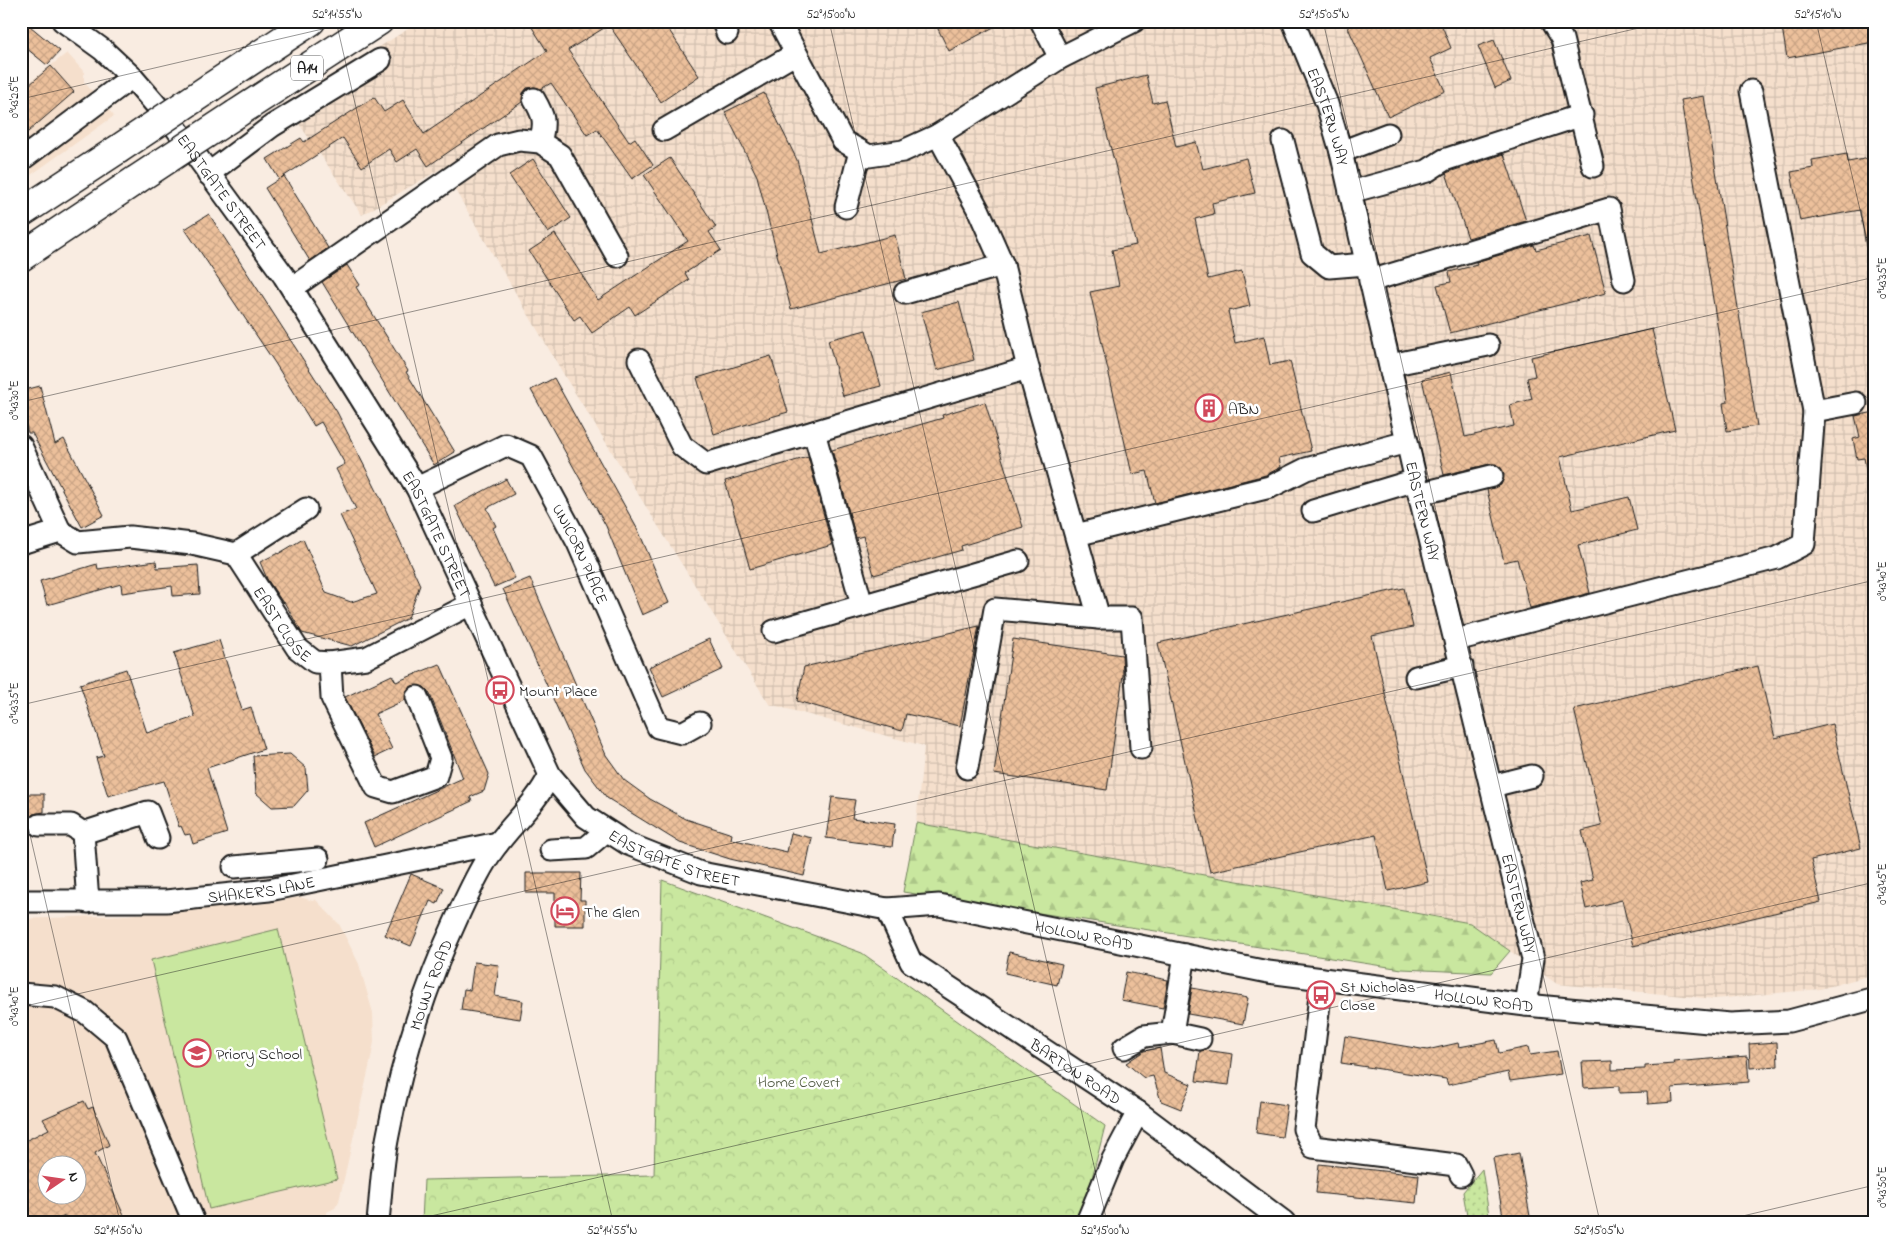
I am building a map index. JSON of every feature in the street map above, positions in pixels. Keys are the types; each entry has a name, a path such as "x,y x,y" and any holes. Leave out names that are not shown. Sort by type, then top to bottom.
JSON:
{"highway":[{"name":"A14","path":"21,214 311,21"},
{"name":"A14","path":"21,257 379,21"}],"street":[{"path":"780,21 795,54 842,141 869,156 903,151 938,135 1060,58 1134,21"},
{"path":"1042,21 1060,58"},
{"name":"EASTERN WAY","path":"1293,21 1327,104 1341,152 1407,442 1533,959 1526,1005"},
{"path":"1551,21 1562,39 1593,166"},
{"name":"EASTGATE STREET","path":"73,24 132,77 176,128 292,288 417,488 550,774 574,804 606,831 628,844 701,873 782,891 887,909"},
{"path":"664,130 795,54"},
{"path":"208,174 272,126 380,60"},
{"path":"21,160 132,77"},
{"path":"1456,640 1777,558 1804,544 1814,410 1751,91"},
{"path":"534,99 542,113 544,126 540,142"},
{"path":"1350,192 1428,170 1444,160 1582,115"},
{"path":"1341,152 1388,134"},
{"path":"938,135 978,211 1003,265 1028,368 1099,618"},
{"path":"292,288 498,145 519,140 540,142 560,155 617,256"},
{"path":"1283,141 1312,254 1329,267 1368,272 1609,208 1624,280"},
{"path":"846,207 860,150"},
{"path":"904,293 1003,265"},
{"path":"1390,365 1488,345"},
{"path":"639,360 682,446 706,464 1028,368"},
{"path":"1814,410 1856,403"},
{"path":"814,432 862,605"},
{"path":"1076,535 1270,487 1306,469 1407,442"},
{"name":"UNICORN PLACE","path":"417,488 506,445 532,456 578,543 658,727 682,733 700,723"},
{"path":"21,446 60,531 78,542 130,537 192,544 236,554 306,509"},
{"path":"1313,512 1418,487 1492,476"},
{"path":"21,543 60,531"},
{"name":"EAST CLOSE","path":"236,554 297,648 316,662 330,663 366,658 471,604"},
{"path":"774,631 1018,561"},
{"path":"967,768 995,609 1099,618 1132,618 1142,748"},
{"path":"330,663 332,698 376,787 393,792 436,776 441,758 416,697"},
{"path":"1416,677 1462,666"},
{"name":"MOUNT ROAD","path":"378,1222 387,1137 407,1047 423,999 449,936 484,862 498,843 530,808 550,774"},
{"path":"1492,786 1532,776"},
{"path":"83,833 148,812 158,838"},
{"path":"39,825 71,825 83,833"},
{"path":"551,850 586,848 606,831"},
{"path":"83,833 88,902"},
{"name":"SHAKER'S LANE","path":"21,901 166,900 269,890 498,843"},
{"path":"234,867 318,859"},
{"path":"267,864 269,890"},
{"name":"HOLLOW ROAD","path":"887,909 939,905 1268,972 1526,1005 1730,1024 1789,1021 1875,998"},
{"name":"BARTON ROAD","path":"887,909 911,962 1138,1112 1284,1222"},
{"path":"1172,1033 1185,955"},
{"path":"1322,979 1304,1129 1313,1147 1456,1165 1461,1175"},
{"path":"21,994 54,997 85,1012 116,1038 194,1222"},
{"path":"1124,1048 1144,1036 1172,1033 1200,1039"},
{"path":"1087,1222 1113,1159 1138,1112"}],"shaded area":[{"path":"421,21 1875,21 1875,974 1820,989 1715,999 1557,984 1470,923 916,823 924,746 769,704 567,380 442,168 362,215 286,105"},
{"path":"67,53 84,72 84,82 114,116 21,182 21,89"},
{"name":"Priory School","path":"300,897 313,901 315,899 339,924 359,964 373,1013 374,1042 339,1201 335,1208 327,1212 327,1222 21,1222 21,919 126,915 260,904"}],"green space":[{"path":"916,823 1470,923 1510,951 1491,973 1402,969 903,892"},
{"name":"Home Covert","path":"662,880 862,953 1105,1126 1081,1222 422,1222 424,1180 654,1175"},
{"path":"278,929 337,1179 209,1209 151,960"},
{"path":"1482,1169 1490,1222 1468,1222 1463,1192"}],"building":[{"path":"21,21 24,21 60,51 47,65 21,44"},
{"path":"528,21 663,21 699,76 661,102 609,25 568,50 629,142 635,138 653,165 632,179 597,129 587,135 551,83 541,89 535,87 527,88 523,93 522,102 428,166 417,149 397,162 389,149 362,167 343,138 284,176 328,248 310,261 265,188 279,179 267,159 301,138 304,142 374,97 384,112 403,100 424,134 547,51"},
{"path":"934,21 1005,21 949,51"},
{"path":"1345,21 1440,21 1451,48 1430,58 1445,91 1388,117"},
{"path":"1781,21 1870,21 1874,42 1787,58"},
{"path":"1494,40 1511,81 1495,88 1478,46"},
{"path":"51,66 74,92 21,138 21,92"},
{"name":"ABN","path":"1146,75 1153,103 1165,100 1176,147 1196,142 1203,169 1246,158 1255,193 1212,203 1214,214 1195,219 1208,279 1242,271 1250,306 1228,311 1235,343 1264,336 1270,365 1290,361 1311,451 1279,458 1281,467 1266,475 1155,503 1147,471 1132,474 1090,292 1119,286 1112,250 1136,245 1095,88"},
{"path":"764,93 797,160 821,254 895,235 906,279 791,309 757,176 725,112"},
{"path":"1704,96 1757,426 1727,431 1723,403 1728,402 1724,368 1681,100"},
{"path":"1504,154 1526,221 1468,238 1446,173"},
{"path":"1847,154 1848,162 1875,157 1875,246 1866,247 1860,210 1800,221 1791,172 1813,168 1812,160"},
{"path":"670,158 716,227 709,232 721,250 685,273 689,280 635,315 630,307 592,333 580,316 574,320 529,251 555,234 598,300 688,241 644,175"},
{"path":"533,159 571,218 548,233 509,175"},
{"path":"209,214 337,412 380,497 420,585 408,618 352,646 302,633 284,602 267,579 260,562 303,539 326,593 351,602 377,594 340,515 356,509 336,469 345,464 321,422 314,426 275,363 185,229"},
{"path":"1591,236 1606,293 1450,333 1437,285 1451,282 1449,272 1477,265 1476,262 1534,245 1536,250"},
{"path":"347,265 360,285 356,287 455,452 434,465 322,282"},
{"path":"959,302 974,360 937,370 921,312"},
{"path":"1652,329 1675,430 1560,457 1572,510 1629,497 1637,530 1578,545 1590,593 1530,608 1517,559 1504,562 1487,490 1501,485 1504,473 1496,464 1490,464 1444,475 1422,379 1451,372 1465,437 1514,426 1510,405 1532,399 1527,378 1535,376 1531,357"},
{"path":"866,330 881,386 843,396 828,340"},
{"path":"771,356 788,412 714,434 697,378"},
{"path":"554,378 639,532 669,603 642,615 606,526 531,390"},
{"path":"40,386 55,444 64,439 104,515 82,527 32,433 28,433 21,406 21,391"},
{"path":"985,402 1023,527 961,546 962,550 874,575 863,536 856,538 832,450 943,418 942,415"},
{"path":"1875,412 1875,473 1867,473 1864,458 1857,459 1853,439 1860,437 1855,416"},
{"path":"808,457 832,545 750,569 725,481"},
{"path":"506,479 514,494 487,508 496,526 493,528 515,578 494,587 455,506"},
{"path":"156,561 157,568 198,565 200,594 173,596 172,586 122,593 121,584 47,605 40,581 97,564 98,569"},
{"path":"530,578 606,755 624,780 650,799 686,819 732,834 731,839 787,852 791,833 812,838 804,876 730,859 680,843 607,798 585,769 503,589"},
{"path":"1404,588 1413,627 1372,636 1428,882 1388,891 1376,835 1210,872 1158,643"},
{"path":"979,626 960,726 906,714 902,731 797,701 804,667"},
{"path":"709,639 723,669 663,697 649,667"},
{"path":"1013,639 1122,655 1123,675 1107,790 994,774"},
{"path":"219,640 242,710 251,707 264,749 207,768 227,833 193,844 190,834 185,835 181,826 179,827 164,781 108,796 96,758 104,756 80,684 126,669 147,733 195,717 174,653"},
{"path":"440,664 489,774 484,791 470,797 472,801 374,847 364,823 463,778 429,692 424,687 412,686 407,690 405,700 375,714 392,749 375,757 345,697 392,675 396,682"},
{"path":"1758,666 1775,738 1832,724 1861,848 1811,860 1821,902 1633,946 1622,900 1586,909 1580,883 1593,880 1582,831 1602,826 1574,709"},
{"path":"290,754 306,768 308,790 294,806 272,807 256,793 253,756"},
{"path":"23,794 44,794 44,812 33,814 27,822 23,822"},
{"path":"832,797 855,800 852,818 895,824 892,847 826,838"},
{"path":"526,873 581,873 580,900 585,900 585,926 555,926 555,893 526,893"},
{"path":"411,874 444,888 437,904 430,901 411,946 385,935"},
{"path":"1009,952 1062,964 1057,985 1005,973"},
{"path":"474,962 499,965 495,996 523,1001 520,1019 461,1010 464,989 470,990"},
{"path":"1126,972 1168,980 1163,1008 1121,1000"},
{"path":"1192,988 1248,998 1243,1024 1188,1014"},
{"path":"1345,1036 1427,1050 1458,1043 1459,1047 1496,1040 1499,1053 1528,1047 1530,1055 1557,1051 1561,1074 1510,1081 1508,1072 1448,1085 1446,1079 1341,1063"},
{"path":"1777,1042 1778,1066 1750,1068 1749,1044"},
{"path":"1160,1048 1164,1073 1191,1084 1181,1109 1161,1101 1153,1076 1144,1078 1126,1063 1144,1051"},
{"path":"1200,1051 1233,1054 1229,1085 1196,1081"},
{"path":"1747,1056 1749,1082 1672,1088 1673,1102 1648,1104 1647,1092 1619,1093 1619,1086 1584,1088 1582,1062 1612,1061 1612,1070 1645,1069 1645,1066 1674,1064 1673,1062"},
{"path":"84,1101 88,1109 93,1107 109,1145 95,1153 127,1222 67,1222 65,1216 52,1222 21,1222 21,1143 49,1129 43,1119"},
{"path":"1260,1101 1287,1105 1282,1137 1256,1133"},
{"path":"1519,1153 1531,1222 1504,1222 1493,1158"},
{"path":"1319,1164 1419,1175 1416,1203 1316,1193"}],"place":[{"name":"ABN","path":"1209,408"},
{"name":"Mount Place","path":"500,690"},
{"name":"The Glen","path":"565,911"},
{"name":"St Nicholas Close","path":"1321,995"},
{"name":"Priory School","path":"197,1053"}]}
